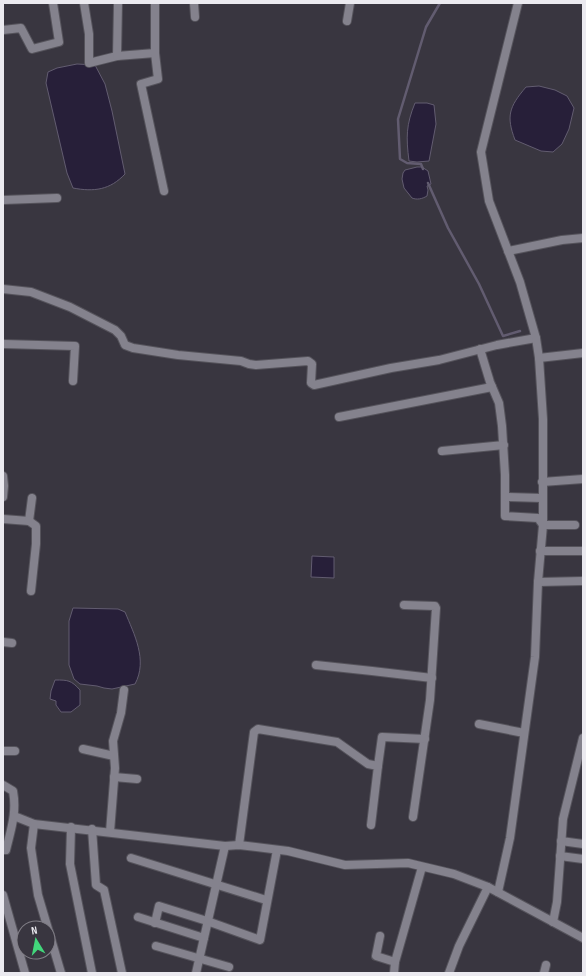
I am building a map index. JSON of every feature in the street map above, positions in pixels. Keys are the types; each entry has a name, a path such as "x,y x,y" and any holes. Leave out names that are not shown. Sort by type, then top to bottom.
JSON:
{"street":[{"path":"3,30 21,28 32,49 59,42 53,3"},
{"path":"84,3 89,34 89,63 117,56 155,52"},
{"path":"117,56 118,3"},
{"path":"156,3 155,52 158,79 140,84 164,191"},
{"path":"194,3 195,17"},
{"path":"347,21 350,3"},
{"path":"498,892 510,838 534,657 542,525 543,419 539,358 536,338 520,282 489,201 481,152 518,3"},
{"path":"3,200 57,198"},
{"path":"508,251 562,240 583,238"},
{"path":"3,289 31,292 70,307 115,330 121,336 125,345 133,348 178,355 241,360 249,364 256,365 308,361 312,364 311,383 314,385 391,368 439,360 480,349 536,338"},
{"path":"3,344 75,346 74,381"},
{"path":"480,349 492,387 499,403 504,445 505,516 538,518 542,525"},
{"path":"539,358 583,353"},
{"path":"339,417 492,387"},
{"path":"442,451 504,445"},
{"path":"3,476 3,497"},
{"path":"542,482 583,478"},
{"path":"505,497 542,498"},
{"path":"29,521 32,498"},
{"path":"3,519 29,521 36,526 36,544 31,591"},
{"path":"542,525 575,525"},
{"path":"540,551 583,551"},
{"path":"538,582 583,582"},
{"path":"404,605 434,606 436,608 432,678 425,739 413,817"},
{"path":"3,642 12,643"},
{"path":"316,665 432,678"},
{"path":"110,832 114,777 113,741 121,713 124,690"},
{"path":"479,724 524,733"},
{"path":"239,845 256,730 258,729 337,742 368,764 378,766"},
{"path":"370,825 382,737 425,739"},
{"path":"553,922 557,902 563,819 581,759 583,738"},
{"path":"83,749 114,756"},
{"path":"3,751 15,751"},
{"path":"114,777 137,780"},
{"path":"3,784 13,791 15,803 14,816 6,850 3,850"},
{"path":"14,816 34,824 92,829 224,846 239,845 288,851 345,865 408,863 454,874 488,887 583,938"},
{"path":"34,824 31,848 38,895 61,973"},
{"path":"71,827 70,864 92,973"},
{"path":"92,829 96,885 104,890 122,973"},
{"path":"561,841 583,844"},
{"path":"196,973 224,846"},
{"path":"155,923 159,906 207,920 260,940 266,900 277,850"},
{"path":"560,856 583,859"},
{"path":"131,858 266,900"},
{"path":"394,973 395,962 422,867"},
{"path":"449,973 459,946 488,887"},
{"path":"3,895 25,973"},
{"path":"138,917 204,938"},
{"path":"380,936 376,956 395,962"},
{"path":"156,946 229,967"}],"shaded area":[{"path":"77,64 95,65 105,84 125,174 114,184 95,190 73,188 67,173 46,83 48,72 57,68"},
{"path":"539,86 555,90 567,96 574,108 569,129 562,144 553,152 541,151 515,140 512,132 510,118 516,100 526,87"},
{"path":"415,103 427,103 434,105 436,124 429,161 409,161 407,145 408,131 410,118"},
{"path":"422,167 428,171 431,184 427,186 427,196 418,199 412,198 404,188 402,179 405,170"},
{"path":"312,556 334,557 334,578 311,577"},
{"path":"73,608 118,609 125,612 136,638 140,656 139,675 135,684 112,689 80,684 74,679 69,665 69,621"},
{"path":"55,680 69,681 80,690 80,705 71,712 61,712 56,705 56,701 50,699"}],"waterway":[{"path":"423,169 421,164 407,163 400,159 398,119 426,27 440,3"},
{"path":"428,183 448,228 479,284 503,336 520,331"}]}
